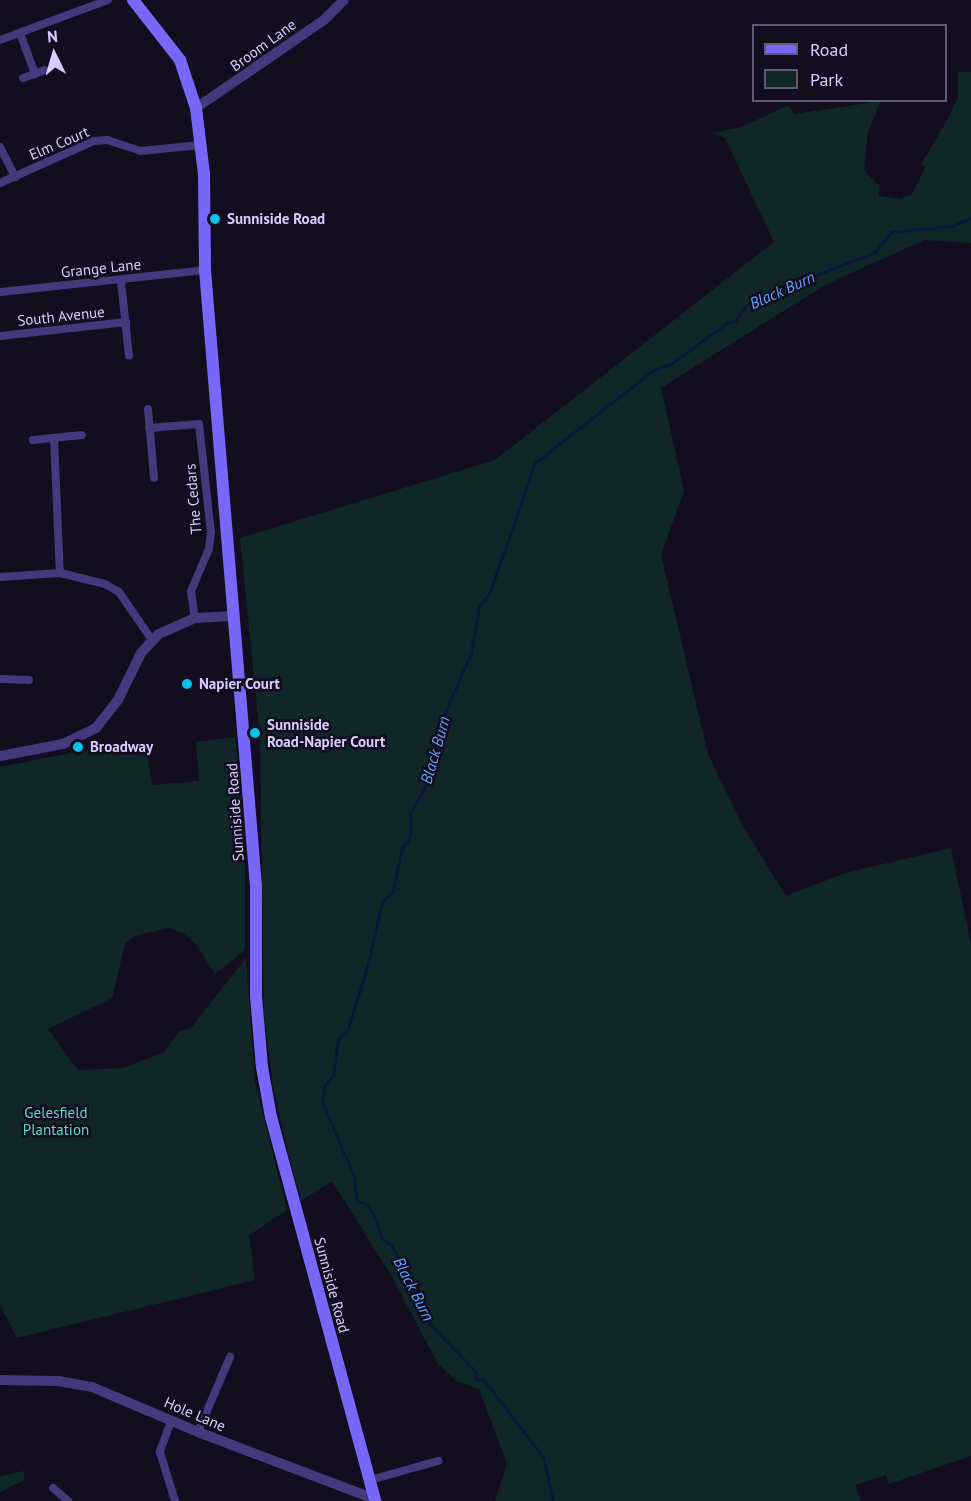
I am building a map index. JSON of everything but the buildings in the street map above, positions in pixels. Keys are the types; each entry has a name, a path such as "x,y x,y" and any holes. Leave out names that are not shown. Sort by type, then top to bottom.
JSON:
{"main road":[{"name":"Sunniside Road","path":"133,0 180,60 196,108 201,145 205,270 236,615 256,886 256,1005 265,1084 374,1500"}],"street":[{"path":"0,40 108,0"},
{"name":"Broom Lane","path":"196,108 324,20 344,0"},
{"path":"20,33 35,74"},
{"path":"23,78 45,70"},
{"name":"Elm Court","path":"0,183 94,141 107,140 140,151 201,145"},
{"path":"0,147 15,177"},
{"name":"Grange Lane","path":"0,292 205,270"},
{"path":"122,280 129,356"},
{"name":"South Avenue","path":"0,336 126,322"},
{"path":"148,409 154,478"},
{"name":"The Cedars","path":"149,429 199,424 211,532 209,549 191,591 195,618"},
{"path":"33,440 82,435"},
{"path":"54,438 60,573"},
{"path":"0,577 60,573 105,584 119,592 129,611 153,640"},
{"path":"0,756 63,744 96,728 118,700 133,666 153,640 172,626 195,618 236,615"},
{"path":"0,679 29,680"},
{"path":"198,1432 230,1357"},
{"name":"Hole Lane","path":"0,1380 77,1383 374,1500"},
{"path":"171,1420 160,1452 175,1501"},
{"path":"370,1480 438,1461"},
{"path":"53,1488 68,1501"}],"green space":[{"path":"958,72 971,72 971,243 924,240 825,285 661,388 684,491 661,555 708,754 742,825 786,896 845,873 951,848 971,944 971,1456 889,1484 886,1475 855,1485 861,1501 495,1501 507,1464 479,1389 456,1381 438,1364 392,1277 332,1181 301,1201 273,1086 264,1015 260,737 240,538 495,460 774,242 725,138 711,133 742,127 788,105 794,114 881,102 868,132 864,170 879,186 879,196 900,199 912,194 925,168 921,164 948,119 958,97"},
{"name":"Gelesfield Plantation","path":"235,737 245,832 245,950 215,974 196,944 184,934 170,928 134,936 125,944 112,998 48,1029 78,1070 123,1068 164,1052 180,1030 190,1029 246,958 255,1081 287,1210 249,1235 255,1280 17,1338 0,1305 0,767 122,743 146,745 152,785 199,781 196,742"},
{"path":"24,1471 24,1480 0,1492 0,1476"}],"waterway":[{"name":"Black Burn","path":"553,1501 543,1457 484,1380 476,1379 475,1371 430,1324 405,1268 391,1245 381,1238 375,1218 367,1204 357,1201 353,1174 322,1102 325,1085 333,1075 338,1039 347,1031 368,964 382,901 393,892 401,851 410,836 410,813 427,784 445,712 471,653 479,606 489,594 535,463 653,370 672,363 728,322 735,321 745,306 778,289 874,253 891,232 952,226 971,218"}],"place":[{"name":"Sunniside Road","path":"215,219"},
{"name":"Napier Court","path":"187,684"},
{"name":"Sunniside Road-Napier Court","path":"255,733"},
{"name":"Broadway","path":"78,747"}]}
